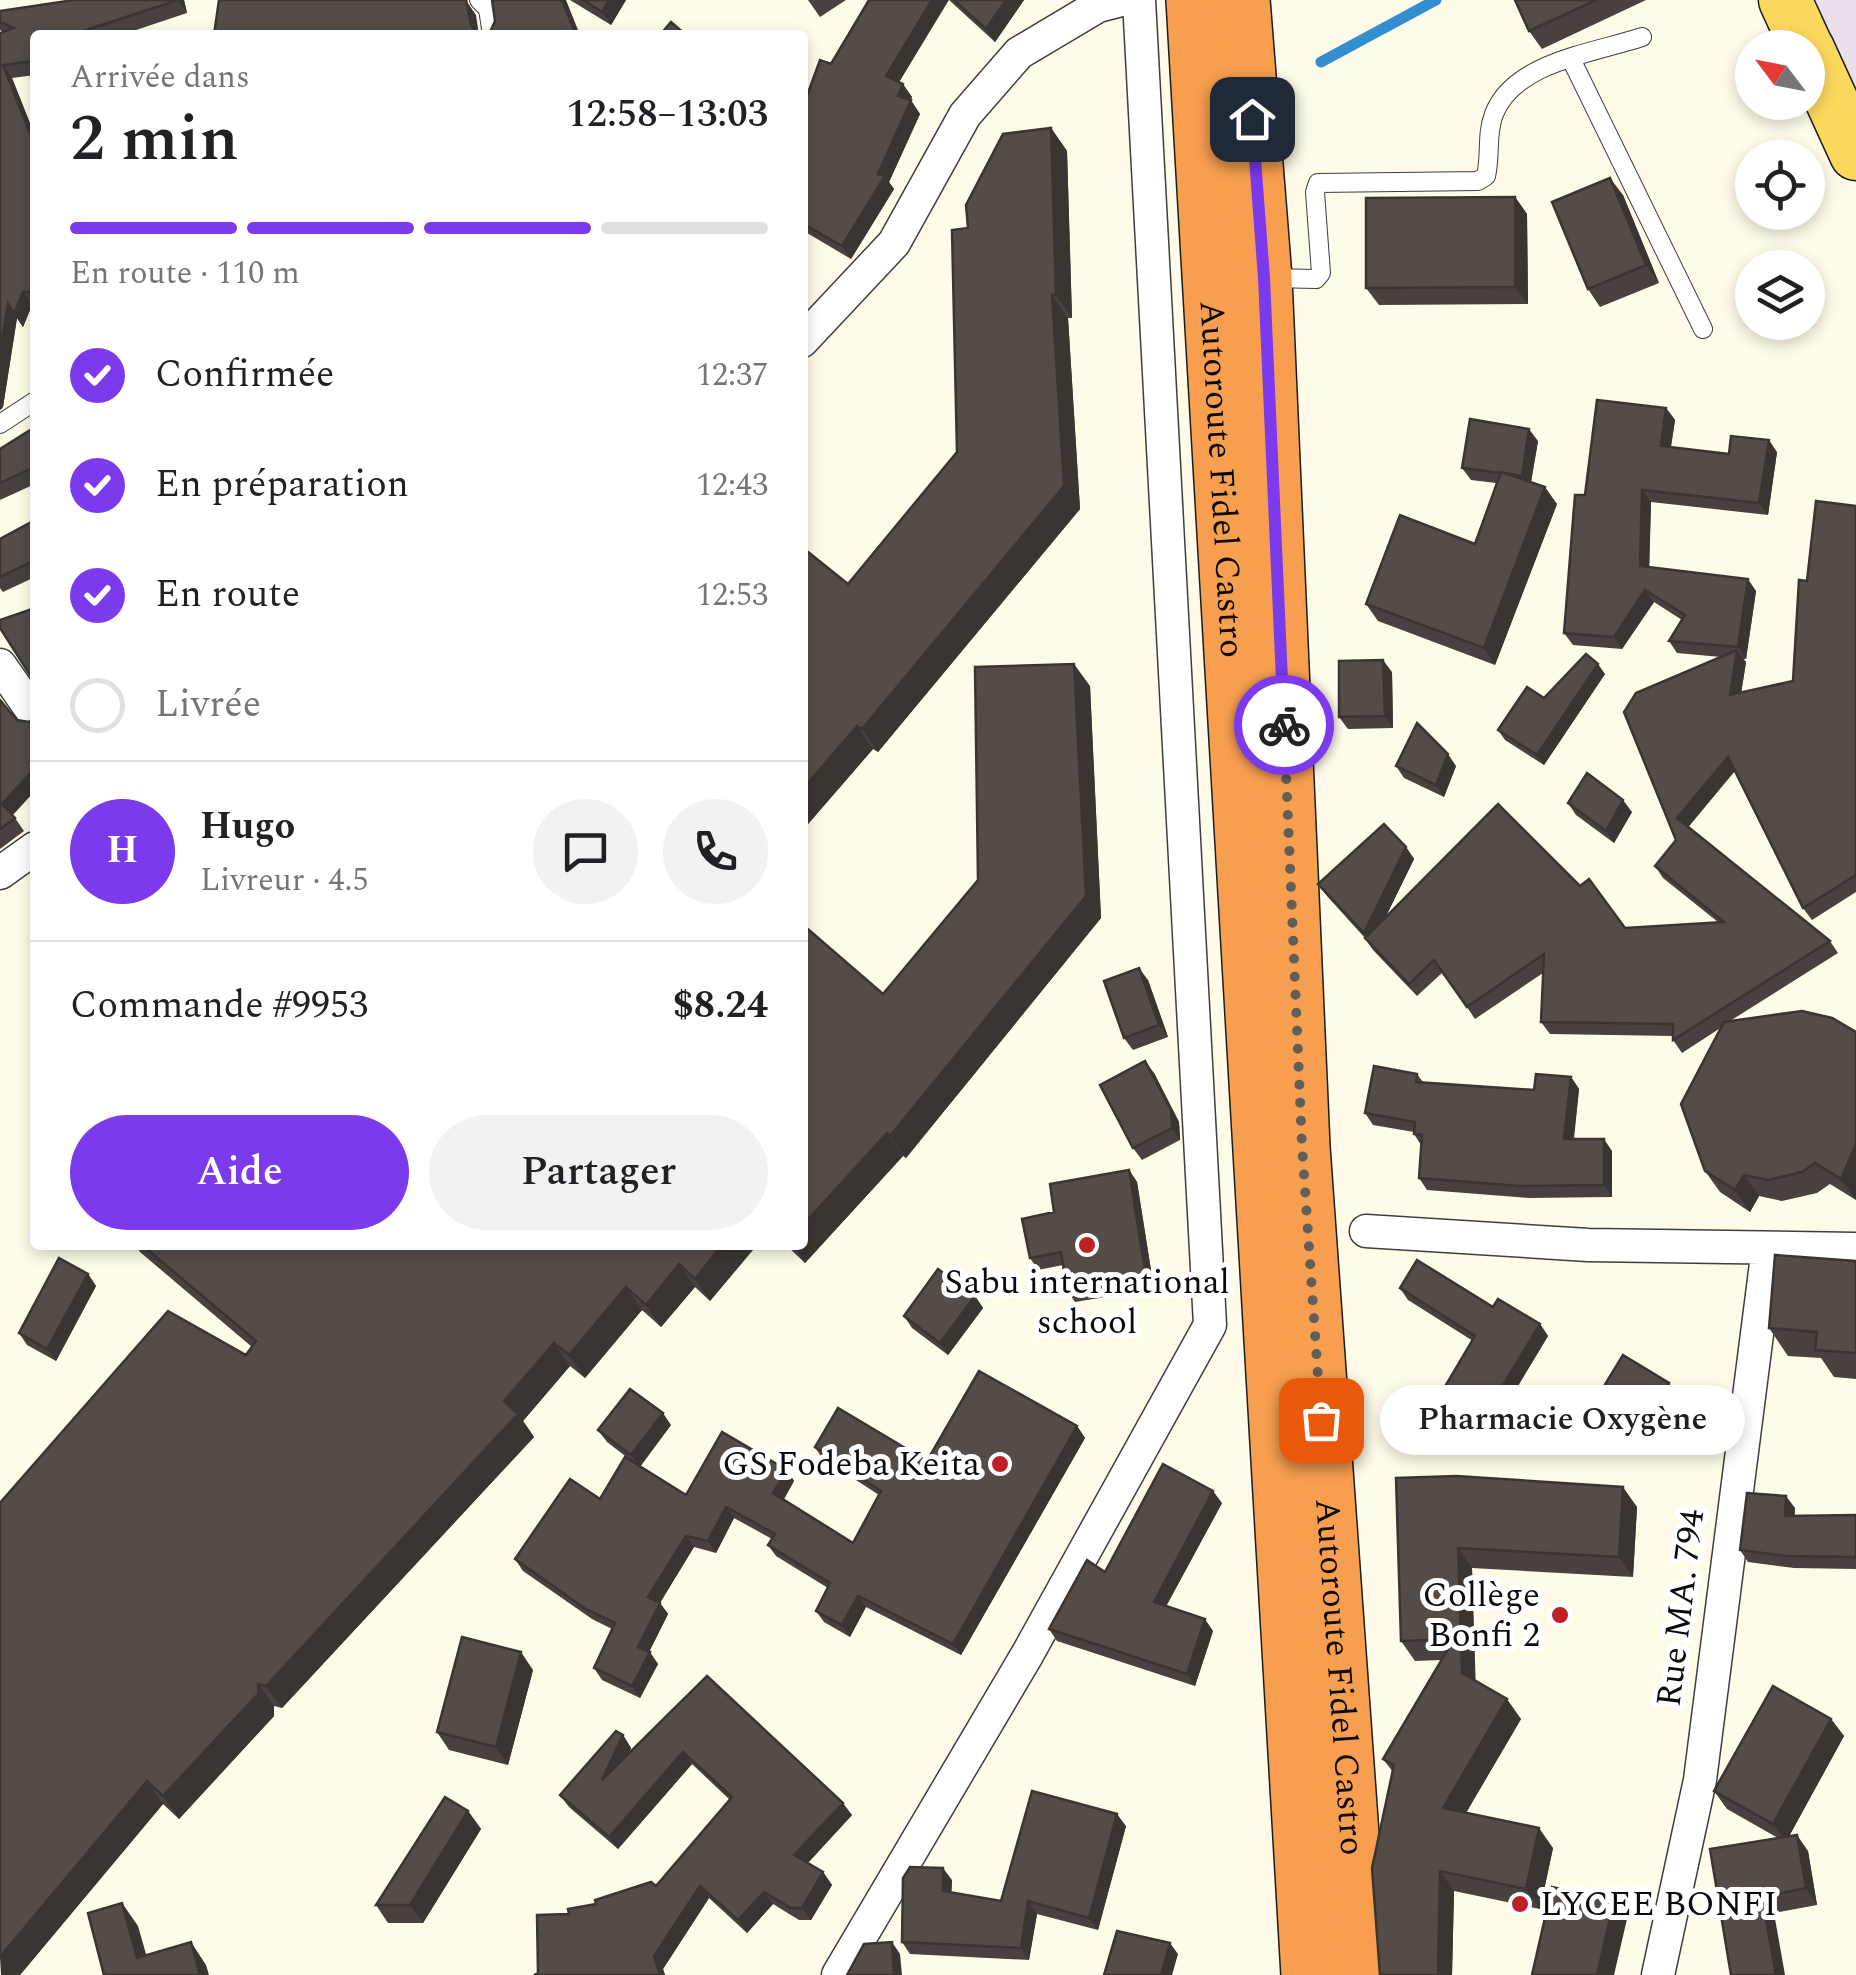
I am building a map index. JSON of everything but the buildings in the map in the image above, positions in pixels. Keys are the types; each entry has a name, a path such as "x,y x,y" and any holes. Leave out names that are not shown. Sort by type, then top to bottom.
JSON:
{"highway":[{"name":"Autoroute Fidel Castro","path":"1194,0 1310,1975"},
{"name":"Autoroute Fidel Castro","path":"1242,0 1264,278 1302,1146 1361,1975"}],"main road":[{"path":"1785,0 1799,30"},
{"path":"1825,87 1856,154"}],"street":[{"path":"808,335 894,243 965,115 1019,53 1098,6 1121,0"},
{"path":"838,1975 1027,1655 1210,1325 1140,0"},
{"path":"0,664 30,708"},
{"path":"0,873 30,852"},
{"path":"1366,1230 1588,1245 1856,1249"},
{"name":"Rue MA. 794","path":"1658,1975 1700,1780 1768,1248"},
{"path":"1286,1975 1299,1822"}],"lane":[{"path":"479,0 488,8 491,30"},
{"path":"1264,278 1316,279 1321,273 1315,192 1318,184 1478,182 1486,176 1492,117 1506,90 1532,72 1642,37"},
{"path":"1572,61 1702,330"},
{"path":"0,424 30,404"}],"shaded area":[{"path":"1813,0 1856,0 1856,104"}],"waterway":[{"path":"1321,62 1436,0"}],"way so far":[{"path":"1284,725 1302,1146 1321,1420"}],"place":[{"name":"Sabu international school","path":"1087,1245"},
{"name":"Pharmacie Oxygène","path":"1321,1420"},
{"name":"GS Fodeba Keita","path":"1000,1464"},
{"name":"Collège Bonfi 2","path":"1560,1615"},
{"name":"LYCEE BONFI","path":"1520,1904"}],"route":[{"path":"1252,119 1264,278 1284,725"}]}
